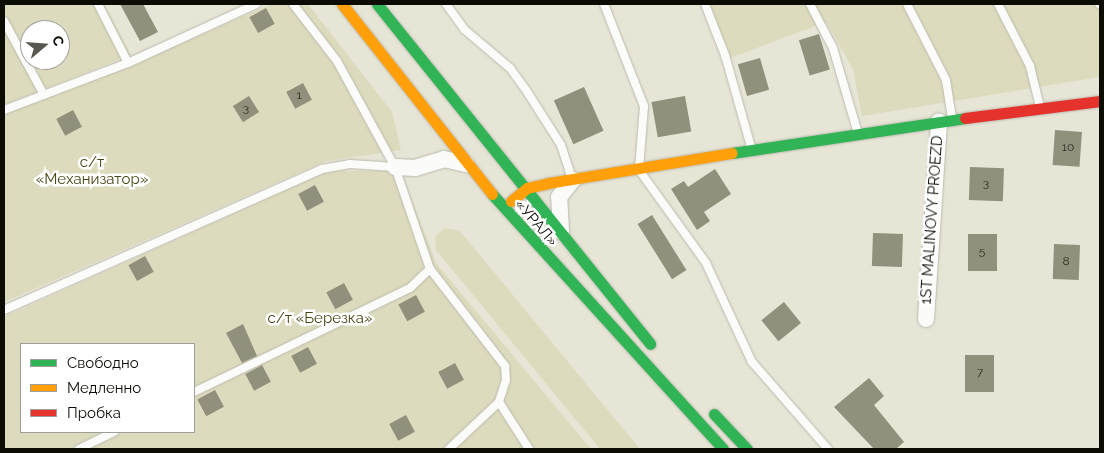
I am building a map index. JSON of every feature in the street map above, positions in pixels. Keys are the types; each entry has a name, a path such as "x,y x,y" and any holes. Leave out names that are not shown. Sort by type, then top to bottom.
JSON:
{"main road":[{"name":"«УРАЛ»","path":"342,4 436,126 503,208 723,449"},
{"name":"«УРАЛ»","path":"378,4 496,158 661,356"},
{"path":"503,208 523,191 566,181 857,132 1100,101"},
{"path":"707,407 747,449"}],"street":[{"name":"1ST MALINOVY PROEZD","path":"926,319 946,120"},
{"path":"431,163 443,144 436,126"},
{"path":"496,158 526,176 566,181 557,205 567,245"},
{"path":"395,167 449,159 466,164"}],"lane":[{"path":"98,4 128,63"},
{"path":"4,110 128,63 256,4"},
{"path":"294,4 337,61 395,167 430,269 505,366 506,380 499,402 449,449"},
{"path":"446,4 465,30 510,68 526,90 561,145 566,181"},
{"path":"604,4 644,106 639,170 706,262 752,362 828,449"},
{"path":"705,4 725,55 752,151"},
{"path":"810,4 833,48 857,132"},
{"path":"907,4 946,80 946,120"},
{"path":"998,4 1030,66 1040,109"},
{"path":"4,21 44,95"},
{"path":"4,310 322,169 350,164 395,167"},
{"path":"195,392 410,288 430,269"},
{"path":"499,402 529,449"},
{"path":"79,449 112,433"}],"green space":[{"path":"4,4 104,4 131,55 4,105"},
{"name":"с/т «Механизатор»","path":"272,4 308,4 392,112 401,150 326,161 4,302 4,114 127,67"},
{"path":"700,4 1100,4 1100,77 862,116 853,69 826,22 725,60"},
{"name":"с/т «Березка»","path":"328,171 401,171 436,263 591,449 4,449 4,317"},
{"path":"445,228 460,231 640,449 600,449 436,250 435,236"}],"building":[{"path":"120,4 143,4 158,32 140,41"},
{"path":"266,8 275,24 258,33 249,17"},
{"path":"819,34 830,69 810,76 799,40"},
{"path":"760,58 769,90 747,96 738,64"},
{"path":"303,83 312,100 295,109 286,92"},
{"path":"584,87 604,131 573,144 554,100"},
{"path":"249,96 259,112 243,122 233,106"},
{"path":"685,96 691,131 658,137 652,102"},
{"path":"73,110 82,127 65,136 56,119"},
{"path":"1055,130 1082,132 1079,167 1053,165"},
{"path":"970,167 1004,168 1003,201 969,200"},
{"path":"715,169 731,194 704,212 710,221 697,230 671,189 684,181 688,187"},
{"path":"315,185 324,202 307,211 298,194"},
{"path":"652,215 686,270 672,279 638,224"},
{"path":"873,233 903,234 902,267 872,266"},
{"path":"968,234 997,234 997,271 968,271"},
{"path":"1054,244 1080,245 1079,280 1053,279"},
{"path":"145,256 154,272 137,281 128,265"},
{"path":"344,283 353,300 335,309 326,292"},
{"path":"416,295 425,312 407,321 398,304"},
{"path":"784,302 801,323 778,341 761,320"},
{"path":"243,324 257,356 242,363 226,333"},
{"path":"308,347 317,364 300,373 291,356"},
{"path":"965,355 994,355 994,392 965,392"},
{"path":"455,363 464,380 447,389 438,372"},
{"path":"262,365 271,382 254,391 245,374"},
{"path":"869,378 884,396 874,405 904,442 896,449 874,449 834,407"},
{"path":"215,390 224,407 206,416 197,399"},
{"path":"406,415 415,432 398,441 389,424"}],"traffic: fast":[{"path":"377,4 650,344"},
{"path":"732,153 965,118"},
{"path":"492,194 723,449"},
{"path":"714,414 747,449"}],"traffic: slow":[{"path":"342,4 492,194"},
{"path":"511,201 527,188 548,183 732,153"}],"traffic: jam":[{"path":"965,118 1100,101"}]}
